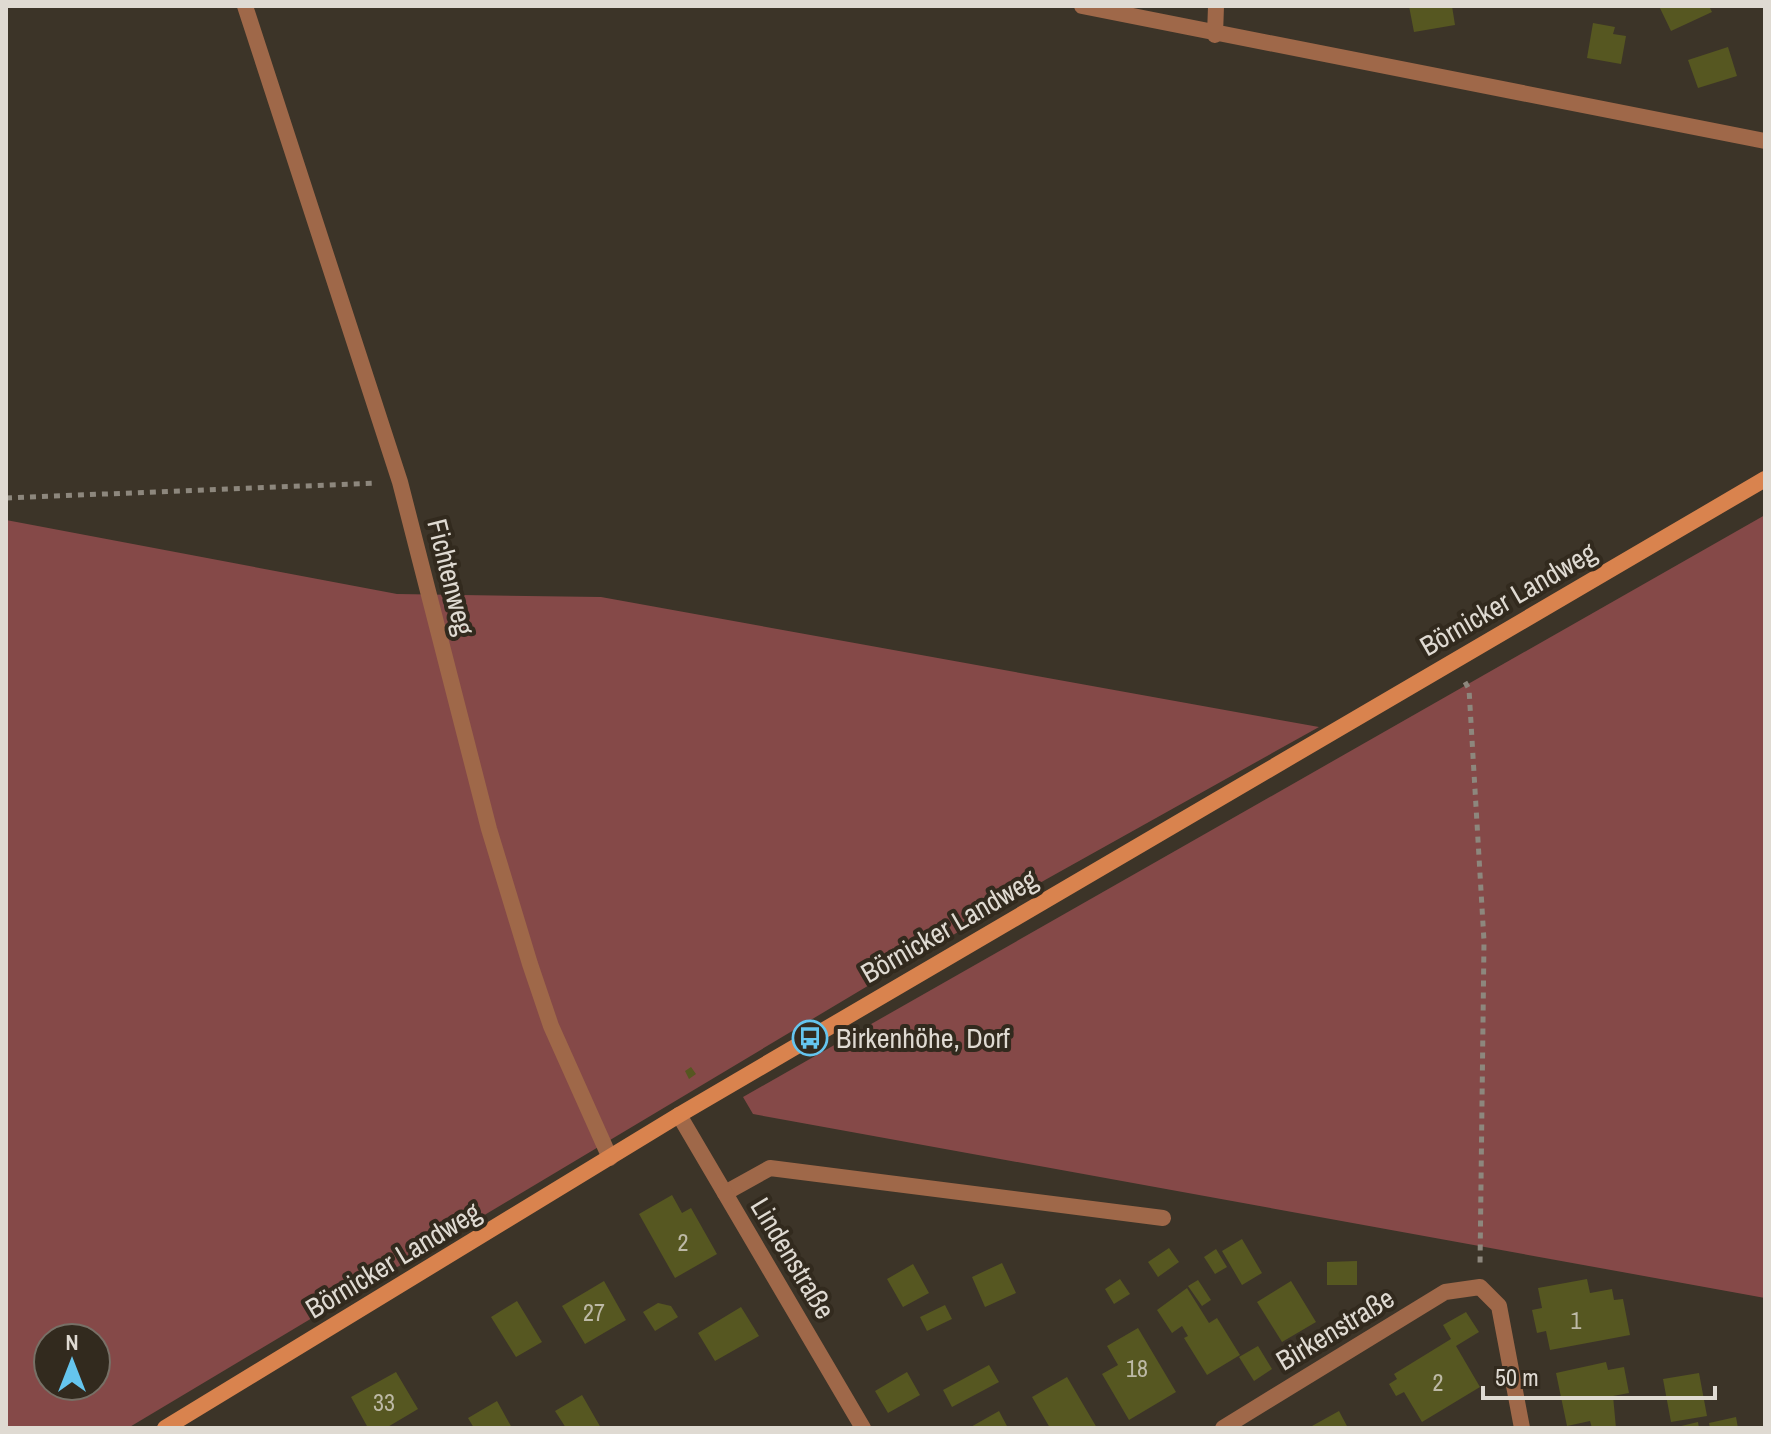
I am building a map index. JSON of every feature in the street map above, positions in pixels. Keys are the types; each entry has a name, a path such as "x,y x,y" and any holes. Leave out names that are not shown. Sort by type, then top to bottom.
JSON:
{"street":[{"name":"Fichtenweg","path":"245,6 400,482 489,829 530,964 551,1026 610,1158"},
{"path":"1082,6 1215,35 1765,141"},
{"path":"1215,35 1216,6"},
{"name":"Börnicker Landweg","path":"165,1428 679,1115 1765,479"},
{"name":"Lindenstraße","path":"679,1115 863,1428"},
{"path":"725,1193 770,1168 1163,1218"},
{"path":"1480,1287 1499,1306 1522,1428"},
{"name":"Birkenstraße","path":"1223,1428 1445,1292 1480,1287"}],"path":[{"path":"6,498 400,482"},
{"path":"1454,661 1469,689 1484,941 1480,1287"}],"shaded area":[{"path":"1765,515 1765,1298 753,1114 743,1097"},
{"path":"6,520 397,594 601,597 1319,727 1045,880 128,1428 6,1428"}],"building":[{"path":"1409,6 1452,6 1455,25 1414,32"},
{"path":"1659,6 1709,6 1712,12 1671,31"},
{"path":"1593,23 1615,27 1613,34 1626,36 1621,64 1587,58"},
{"path":"1728,47 1737,76 1698,88 1688,60"},
{"path":"691,1067 696,1074 689,1079 685,1071"},
{"path":"672,1195 682,1213 691,1208 717,1254 675,1278 639,1214"},
{"path":"1242,1239 1262,1273 1242,1285 1222,1251"},
{"path":"1169,1248 1179,1262 1158,1277 1148,1262"},
{"path":"1216,1249 1227,1267 1215,1274 1204,1257"},
{"path":"1357,1261 1357,1285 1327,1285 1327,1262"},
{"path":"1002,1263 1016,1293 985,1307 972,1277"},
{"path":"913,1264 929,1293 903,1307 887,1279"},
{"path":"1120,1279 1130,1294 1114,1304 1105,1289"},
{"path":"1587,1279 1590,1293 1612,1289 1614,1300 1623,1299 1630,1335 1550,1350 1546,1331 1537,1333 1532,1310 1542,1308 1538,1288"},
{"path":"1198,1280 1211,1300 1202,1306 1188,1286"},
{"path":"604,1281 626,1320 585,1344 562,1306"},
{"path":"1291,1281 1316,1322 1282,1342 1257,1302"},
{"path":"1187,1288 1209,1323 1217,1318 1240,1355 1207,1375 1184,1338 1188,1336 1182,1326 1172,1333 1157,1310"},
{"path":"517,1301 542,1342 516,1357 491,1317"},
{"path":"658,1303 671,1306 678,1317 655,1331 643,1312"},
{"path":"945,1305 952,1319 927,1331 920,1317"},
{"path":"741,1307 759,1336 715,1361 698,1333"},
{"path":"1466,1312 1479,1332 1456,1346 1480,1387 1422,1422 1404,1392 1396,1396 1389,1384 1397,1379 1394,1374 1451,1339 1443,1325"},
{"path":"1138,1328 1176,1392 1129,1420 1102,1374 1118,1365 1107,1346"},
{"path":"1258,1346 1272,1369 1254,1381 1239,1357"},
{"path":"1606,1362 1608,1370 1624,1367 1629,1393 1613,1396 1616,1428 1592,1428 1590,1421 1567,1426 1556,1373"},
{"path":"989,1365 999,1382 952,1407 943,1390"},
{"path":"396,1372 418,1409 386,1428 368,1428 351,1397"},
{"path":"907,1372 920,1395 888,1413 875,1391"},
{"path":"1699,1373 1707,1416 1671,1422 1663,1379"},
{"path":"1067,1377 1097,1428 1050,1428 1032,1397"},
{"path":"582,1395 601,1428 566,1428 555,1411"},
{"path":"497,1401 512,1428 474,1428 468,1418"},
{"path":"999,1411 1008,1428 969,1428"},
{"path":"1339,1411 1348,1428 1313,1428 1312,1426"},
{"path":"1736,1417 1738,1428 1710,1428 1709,1423"},
{"path":"1698,1422 1699,1428 1677,1428 1677,1427"}],"place":[{"name":"Birkenhöhe, Dorf","path":"810,1038"}]}
